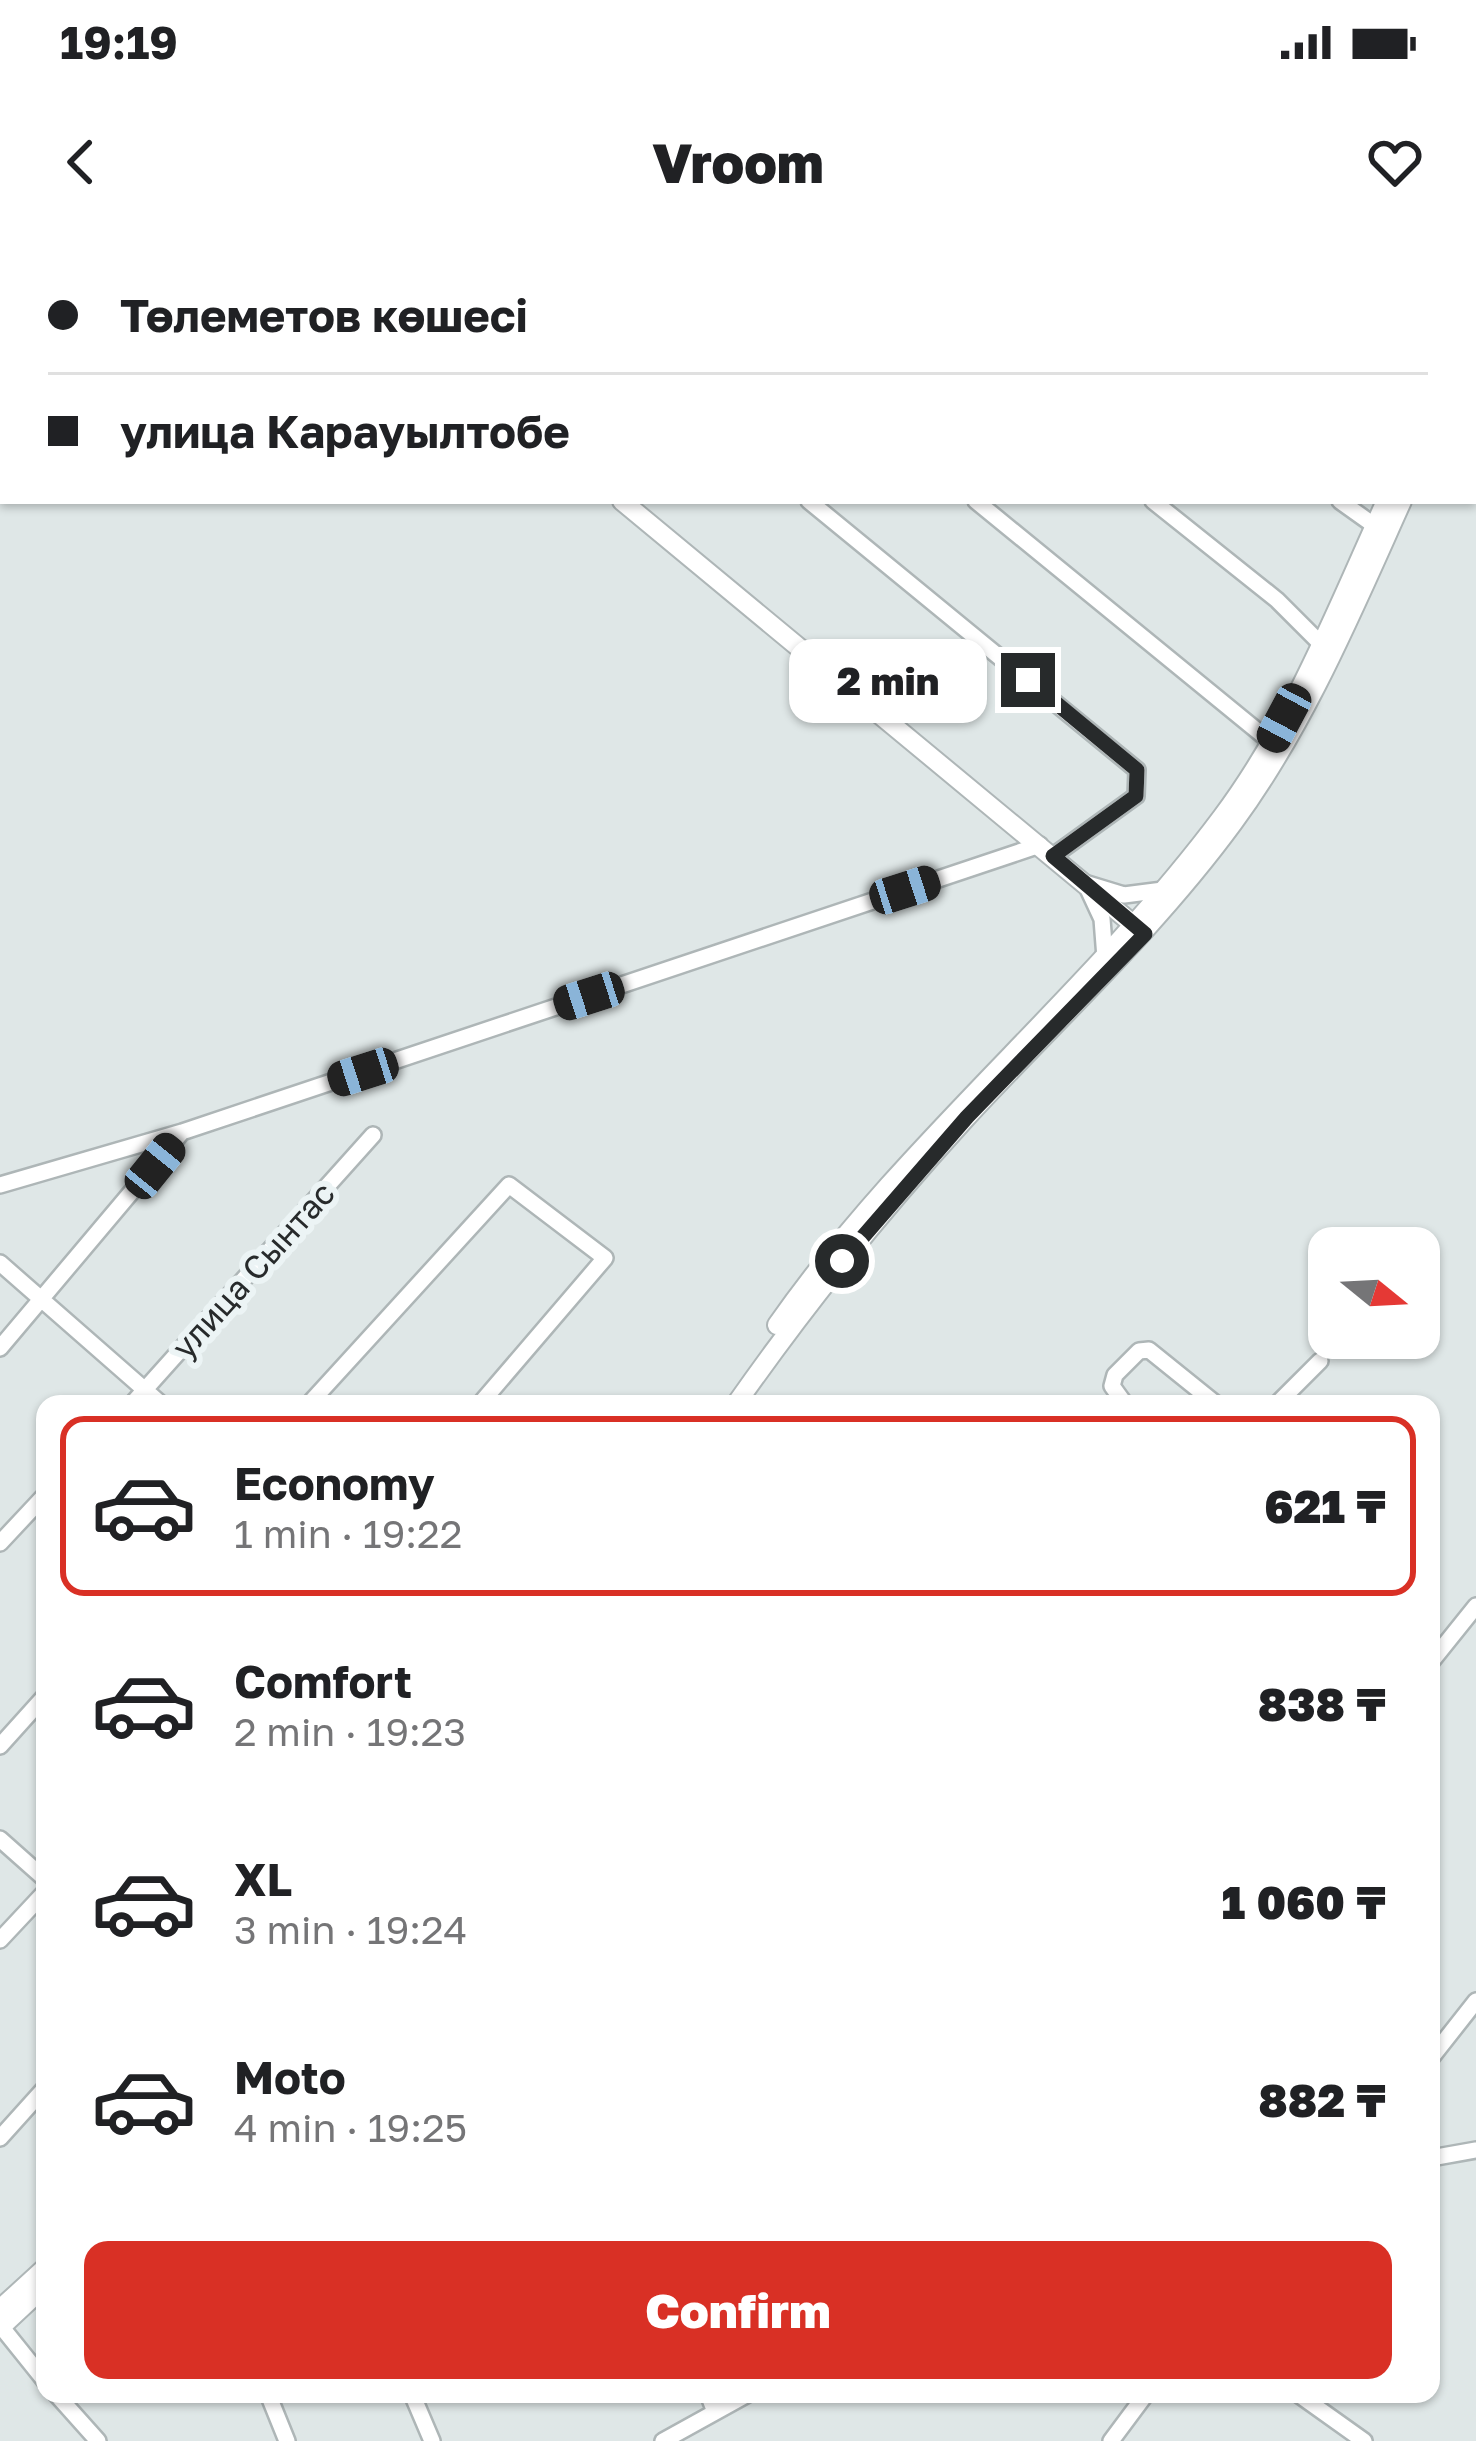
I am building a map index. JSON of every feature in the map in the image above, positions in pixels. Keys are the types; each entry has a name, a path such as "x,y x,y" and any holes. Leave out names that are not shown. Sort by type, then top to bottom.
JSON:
{"main road":[{"path":"626,504 1140,930"},
{"path":"728,1395 804,1287 893,1176 1105,958 1140,930 1226,813 1271,742 1322,644 1385,504"},
{"path":"743,1395 868,1228 1140,930 1282,751 1401,504"},
{"path":"0,2309 36,2276"},
{"path":"0,2327 36,2294"}],"street":[{"path":"0,1185 182,1132 1047,850 1136,796 1137,770 813,504"},
{"path":"980,504 1271,742"},
{"path":"1157,504 1277,600 1322,644"},
{"path":"1344,504 1375,526"},
{"path":"1085,883 1124,896 1165,890"},
{"path":"1085,883 1102,920 1105,958"},
{"path":"0,1348 182,1132"},
{"name":"улица Сынтас","path":"140,1395 373,1135"},
{"path":"317,1395 508,1185 605,1258 492,1395"},
{"path":"0,1263 151,1395"},
{"path":"1118,1395 1112,1387 1115,1375 1139,1351 1149,1350 1205,1395"},
{"path":"1286,1395 1320,1361"},
{"path":"0,1543 36,1505"},
{"path":"1440,1651 1476,1606"},
{"path":"0,1746 36,1706"},
{"path":"0,1839 36,1871"},
{"path":"0,1940 36,1902"},
{"path":"1440,2047 1476,2001"},
{"path":"0,2138 36,2098"},
{"path":"1440,2156 1476,2150"},
{"path":"0,2327 36,2371"},
{"path":"24,2357 36,2352"},
{"path":"64,2403 98,2441"},
{"path":"272,2403 287,2441"},
{"path":"416,2403 432,2441"},
{"path":"712,2403 715,2412"},
{"path":"663,2441 732,2403"},
{"path":"1111,2441 1139,2403"},
{"path":"1311,2403 1364,2441"}],"route":[{"path":"842,1261 967,1117 1145,934 1053,856 1136,796 1137,770 1028,680"}]}
